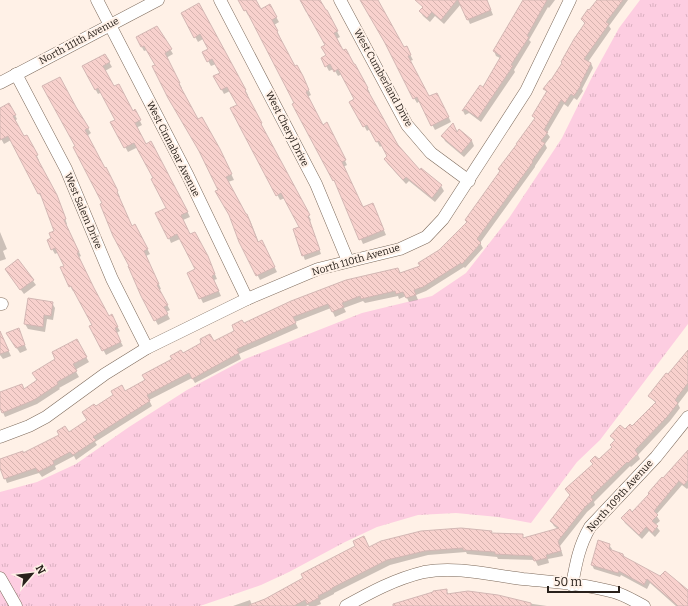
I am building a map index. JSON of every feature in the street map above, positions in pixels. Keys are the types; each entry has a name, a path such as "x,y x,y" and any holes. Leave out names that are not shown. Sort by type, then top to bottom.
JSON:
{"street":[{"name":"West Cinnabar Avenue","path":"97,0 188,176 247,299"},
{"name":"North 111th Avenue","path":"0,82 158,0"},
{"name":"West Cheryl Drive","path":"220,0 316,184 348,261"},
{"name":"West Cumberland Drive","path":"340,0 407,125 431,153 469,181"},
{"name":"North 110th Avenue","path":"0,437 29,426 46,417 105,374 147,348 247,299 318,269 400,249 426,237 443,219 526,91 570,0"},
{"name":"West Salem Drive","path":"16,74 66,169 112,279 147,348"},
{"name":"North 109th Avenue","path":"572,585 582,540 590,527 656,457 688,417"},
{"path":"346,606 379,588 401,579 424,572 449,569 572,585 612,592 626,596 644,606"},
{"path":"0,578 16,606"}],"green space":[{"path":"640,0 688,0 688,324 600,440 577,462 531,523 498,517 456,513 418,515 377,527 261,585 200,606 0,606 0,492 37,482 76,464 129,427 187,390 245,359 362,313 432,296 466,273 509,218 562,138 591,79 619,28"}],"building":[{"path":"238,0 256,0 261,9 270,4 277,17 272,20 278,31 277,32 295,66 297,65 303,76 309,90 306,92 323,125 327,122 346,160 342,162 363,207 373,203 384,230 359,240 334,180 333,181 292,104 294,103 246,10 244,11"},
{"path":"300,0 320,0 327,10 338,31 334,33 343,50 346,49 355,64 398,145 420,170 421,168 442,185 432,198 406,177 403,180 384,159 387,156 379,141 376,142 367,125 363,127 349,102 354,99 338,69 334,72 330,64 325,67 321,58 326,55 321,47 325,45"},
{"path":"360,0 378,0 404,47 407,46 411,55 408,56 429,96 437,93 449,117 431,126 417,97 413,99 385,43"},
{"path":"415,0 457,0 441,20 432,12 427,18 419,11 423,7"},
{"path":"458,0 487,0 491,10 467,20"},
{"path":"523,0 547,0 527,36 529,37 511,65 513,66 478,118 465,109 462,111 480,85 483,87 501,56 493,51"},
{"path":"597,0 623,0 606,22 609,24 584,59 591,63 581,85 574,96 571,94 565,103 561,100 544,130 548,132 541,141 545,143 477,239 481,243 462,264 461,263 423,287 414,290 416,295 406,298 403,292 396,294 395,291 361,299 360,296 342,303 344,307 332,312 328,304 293,317 296,323 237,349 239,353 192,379 189,373 147,395 150,401 93,437 96,440 73,455 70,452 53,461 54,464 38,472 36,468 4,479 0,468 0,459 23,451 23,453 59,435 57,431 65,426 69,432 87,420 82,412 94,404 96,406 113,395 111,391 122,385 125,391 145,380 142,375 172,359 170,356 181,350 183,353 201,343 200,339 210,334 214,341 234,331 232,325 242,320 244,323 291,301 346,280 398,268 400,273 420,266 418,263 439,250 467,222 465,220 500,171 498,169 535,118 532,116 547,91 543,89 562,63 561,62 574,39 585,23 581,19"},
{"path":"199,3 246,90 245,91 262,123 261,124 310,215 308,216 320,250 302,256 293,229 299,227 281,193 276,196 230,108 237,105 227,87 221,90 213,76 220,73 212,59 207,62 202,52 208,49 200,34 194,38 181,13"},
{"path":"157,26 172,49 165,53 180,83 179,84 198,119 202,117 220,149 232,174 226,177 247,214 258,242 262,240 275,267 256,276 239,242 229,215 215,191 218,190 199,151 168,98 152,66 155,65 144,46 141,47 136,37"},
{"path":"105,54 110,62 103,66 114,86 119,84 133,111 135,109 141,120 135,123 146,144 151,141 188,212 181,215 190,234 195,232 208,256 215,274 212,276 219,291 199,299 187,273 195,269 177,234 168,239 155,213 166,208 151,179 153,178 134,143 124,148 110,122 115,120 98,88 95,90 82,66"},
{"path":"60,77 89,128 85,130 118,191 117,192 132,226 135,224 148,249 144,251 159,284 157,285 168,305 164,307 168,314 154,321 141,296 129,266 113,236 100,204 102,203 73,147 75,146 42,86"},
{"path":"9,103 16,115 13,116 24,136 27,135 38,155 36,156 57,195 66,219 64,220 79,252 77,253 94,288 109,316 112,314 118,327 115,328 121,342 102,351 89,326 92,325 71,286 69,287 60,267 64,266 55,248 51,250 47,240 51,238 49,233 54,231 40,193 38,194 8,136 0,140 0,108"},
{"path":"453,123 457,132 459,129 472,140 461,153 441,136"},
{"path":"18,259 34,280 20,290 5,269"},
{"path":"28,298 53,302 51,316 44,315 43,327 24,324"},
{"path":"19,328 25,345 16,348 6,333"},
{"path":"0,331 9,351 0,354"},
{"path":"77,339 87,357 73,364 77,371 57,382 58,384 34,400 2,413 0,408 0,392 22,384 24,389 37,380 32,373 55,359 52,352"},
{"path":"688,350 688,383 675,400 678,403 667,417 635,450 638,454 628,463 627,462 591,497 593,500 585,507 558,541 561,551 546,555 547,558 534,561 532,556 495,554 495,552 463,550 463,548 425,551 387,560 332,588 318,596 319,598 307,604 305,600 294,606 249,606 303,578 301,574 355,546 353,541 364,536 369,547 381,541 421,531 461,528 492,531 491,533 523,534 523,538 559,528 550,521 570,495 565,489 593,464 590,461 595,456 599,459 612,447 610,445 615,440 610,436 620,425 625,429 630,424 632,426 656,402 648,396 666,373 668,374"},
{"path":"688,450 688,480 684,485 679,481 654,511 658,515 652,521 658,526 652,533 646,527 639,535 621,518 630,509 632,512"},
{"path":"598,540 610,544 609,549 623,554 623,556 660,576 665,571 688,590 688,606 678,606 647,579 644,585 619,571 618,573 591,565"},
{"path":"447,589 447,594 468,591 498,595 531,603 531,606 393,606 393,604 433,591"}]}
